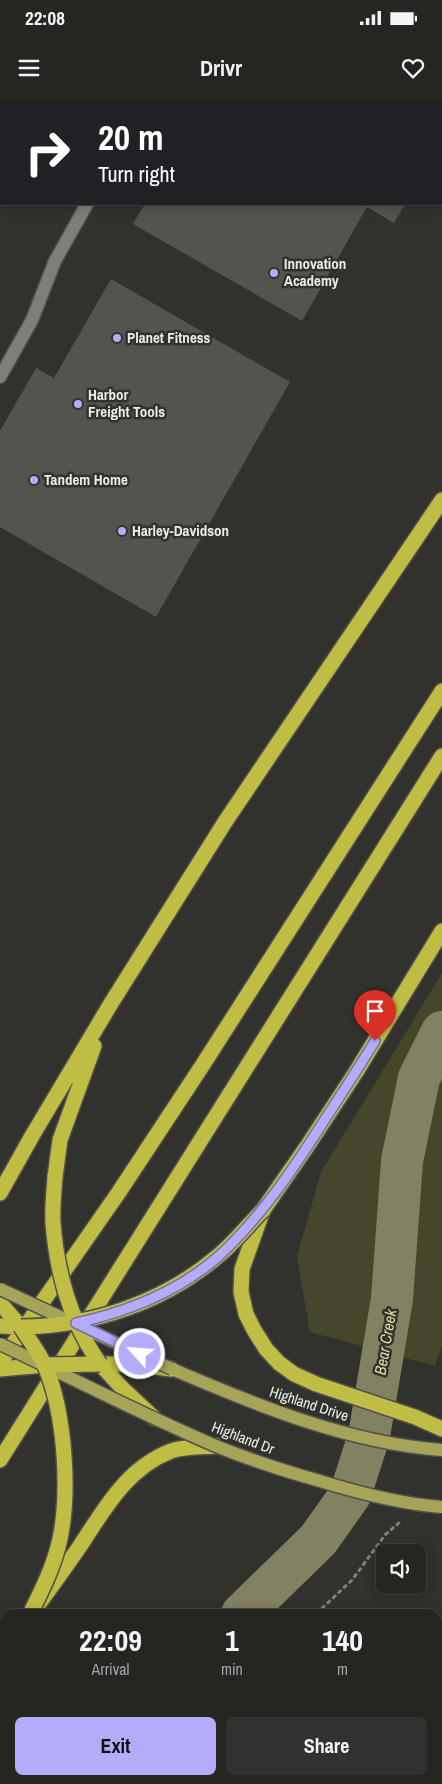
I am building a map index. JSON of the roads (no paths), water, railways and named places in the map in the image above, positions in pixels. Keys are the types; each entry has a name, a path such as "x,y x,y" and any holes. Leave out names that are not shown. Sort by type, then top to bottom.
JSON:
{"highway":[{"path":"0,1193 110,1005 225,822 442,500"},
{"path":"0,1363 119,1192 197,1074 442,690"},
{"path":"0,1460 442,756"},
{"path":"0,1326 45,1327 100,1318 154,1298 186,1280 218,1256 263,1210 356,1072 442,931"},
{"path":"110,1005 79,1084 60,1140 54,1177 53,1222 58,1265 66,1297 86,1344 100,1364 124,1390 155,1418"},
{"path":"263,1210 242,1269 241,1292 246,1314 266,1349 279,1363 294,1374 316,1384 415,1417 442,1429"},
{"path":"0,1303 21,1327 45,1365 60,1424 65,1502 60,1540 49,1575 33,1609"},
{"path":"0,1369 45,1365 131,1364 172,1369"},
{"path":"34,1609 106,1506 134,1473 151,1460 173,1450 217,1446"}],"main road":[{"path":"0,1289 172,1369"},
{"name":"Highland Dr","path":"0,1344 217,1446 275,1468 355,1492 442,1508"},
{"name":"Highland Drive","path":"172,1369 247,1401 320,1425 358,1436 442,1450"}],"lane":[{"path":"0,377 32,320 55,261 86,205"}],"waterway":[{"name":"Bear Creek","path":"247,1609 318,1540 350,1495 369,1436 392,1299 402,1161 419,1078 442,1032"}],"place":[{"name":"Innovation Academy","path":"274,273"},
{"name":"Planet Fitness","path":"117,338"},
{"name":"Harbor Freight Tools","path":"78,404"},
{"name":"Tandem Home","path":"34,480"},
{"name":"Harley-Davidson","path":"122,531"}]}
